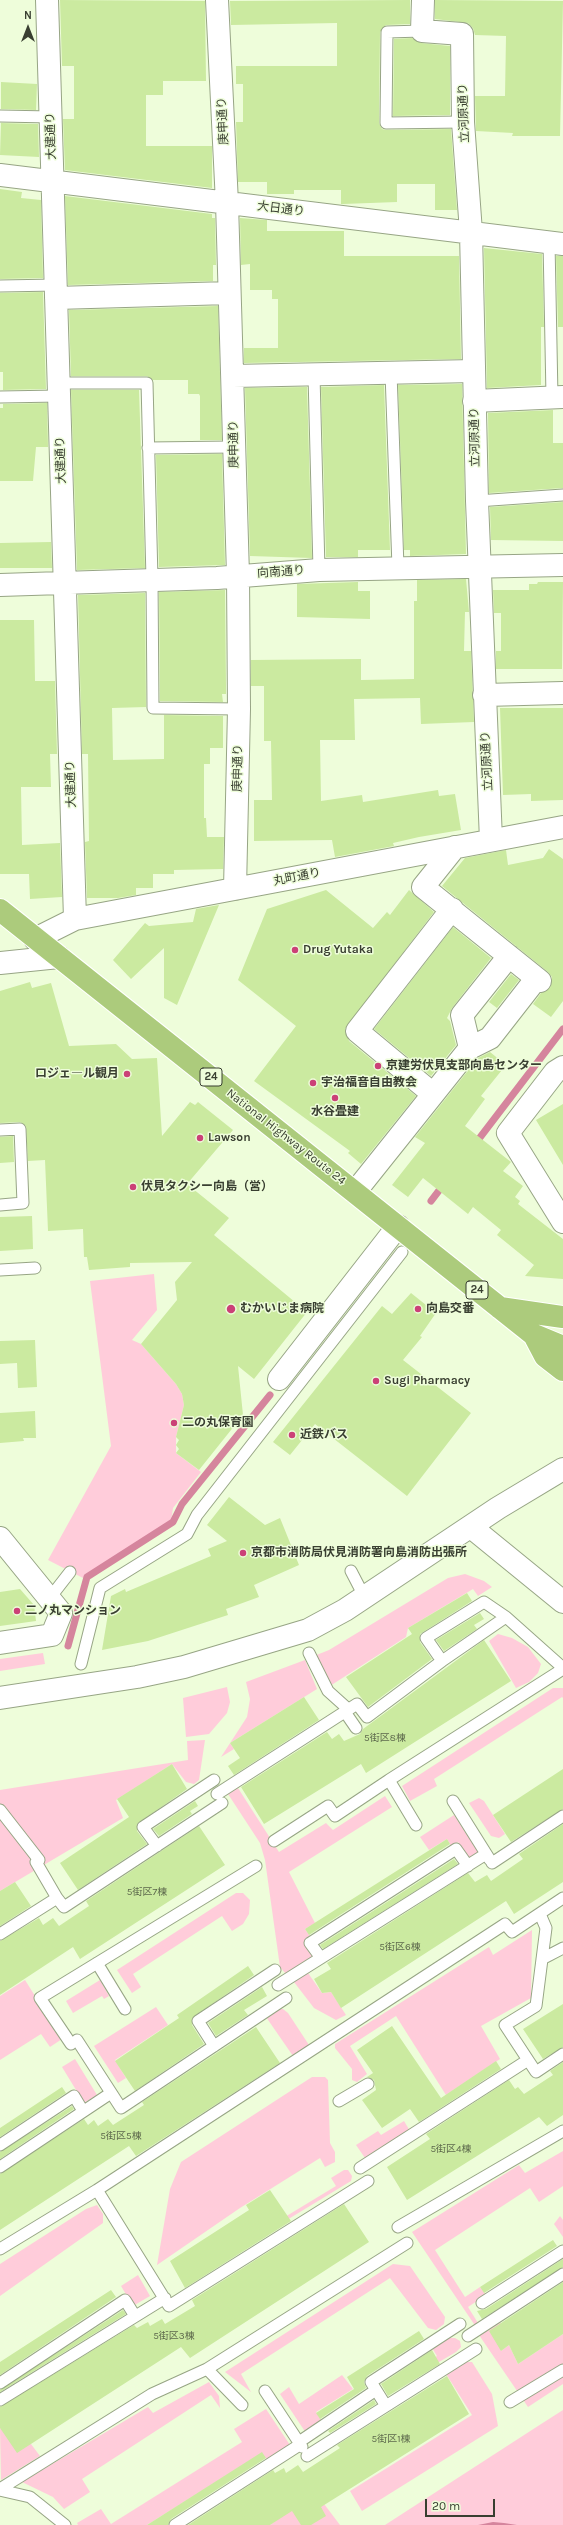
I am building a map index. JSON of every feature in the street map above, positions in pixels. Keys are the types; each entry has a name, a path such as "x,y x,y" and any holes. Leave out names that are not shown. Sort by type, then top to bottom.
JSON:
{"highway":[{"name":"National Highway Route 24","path":"0,910 554,1351 563,1370"},
{"name":"24","path":"499,1307 563,1317"}],"street":[{"name":"大建通り","path":"47,0 75,920"},
{"name":"庚申通り","path":"217,0 227,203 238,575 239,709 235,889"},
{"path":"422,32 423,0"},
{"name":"立河原通り","path":"422,32 462,34 463,122 471,232 477,501 491,840"},
{"name":"大日通り","path":"0,174 556,243"},
{"path":"56,292 229,293"},
{"path":"233,376 474,371"},
{"path":"474,401 558,397"},
{"name":"向南通り","path":"0,586 152,579 217,578 238,575 319,570 398,567 563,565"},
{"path":"484,695 563,693"},
{"name":"丸町通り","path":"35,938 75,920 563,826"},
{"path":"355,1192 470,1048 490,1038 538,980 424,887 455,847"},
{"path":"433,1094 357,1031 452,909"},
{"path":"470,1048 462,1015 509,956"},
{"path":"0,963 59,957"},
{"path":"563,1067 555,1072 508,1133 563,1222"},
{"path":"279,1379 398,1226"},
{"path":"554,1351 563,1377"},
{"path":"0,1698 137,1677 205,1662 308,1630 365,1598 471,1526 563,1469"},
{"path":"471,1526 563,1602"},
{"path":"0,1538 61,1613 52,1635 0,1643"}],"lane":[{"path":"422,32 387,32 386,123 463,122"},
{"path":"0,116 51,117"},
{"path":"556,243 558,397"},
{"path":"0,286 56,292"},
{"path":"391,373 398,567"},
{"path":"314,375 319,570"},
{"path":"0,397 59,389 147,383 152,579 153,708 239,709"},
{"path":"148,448 233,446"},
{"path":"477,501 563,495"},
{"path":"0,1130 20,1129 23,1203 0,1205"},
{"path":"81,1664 100,1588 187,1534 197,1515 402,1252"},
{"path":"0,1270 35,1268"},
{"path":"352,1571 365,1598"},
{"path":"49,1599 70,1572"},
{"path":"274,1841 328,1806 335,1816 563,1669 506,1618 484,1602 426,1638 442,1661"},
{"path":"0,1810 39,1860 36,1862 64,1907 156,1846 220,1798 346,1710 357,1704 367,1717 442,1661 506,1618"},
{"path":"309,1653 328,1691 346,1710 356,1728"},
{"path":"156,1846 143,1827 214,1780"},
{"path":"389,1780 416,1825"},
{"path":"453,1801 491,1861"},
{"path":"278,1985 468,1866 491,1861 563,1816"},
{"path":"321,1958 310,1943 456,1849 468,1866"},
{"path":"256,1866 40,1998 74,2042 121,2108 286,1998"},
{"path":"0,1934 57,1898"},
{"path":"0,2249 97,2190 505,1924 512,1932 563,1898"},
{"path":"540,1914 546,1928 536,2006 505,2025 536,2072 563,2054"},
{"path":"542,1959 563,1948"},
{"path":"97,1963 125,2009"},
{"path":"214,2046 198,2021 275,1970"},
{"path":"360,2168 528,2060"},
{"path":"339,2100 368,2084"},
{"path":"0,2167 111,2093"},
{"path":"0,2145 74,2096 83,2111"},
{"path":"398,2227 563,2131"},
{"path":"97,2190 169,2306 368,2181"},
{"path":"0,2490 152,2394 207,2369 408,2243"},
{"path":"482,2303 563,2251"},
{"path":"468,2336 563,2274"},
{"path":"1,2399 164,2298"},
{"path":"0,2383 125,2300 135,2316"},
{"path":"386,2406 371,2382 460,2324"},
{"path":"265,2391 300,2443 308,2458 476,2349"},
{"path":"207,2369 242,2405"},
{"path":"510,2402 563,2370"},
{"path":"175,2525 300,2443 376,2390"},
{"path":"0,2490 30,2497 65,2525"}],"shaded area":[{"name":"二の丸保育園","path":"154,1274 157,1310 132,1340 141,1344 176,1384 182,1394 184,1405 176,1437 176,1453 201,1472 173,1508 171,1521 83,1578 48,1560 111,1446 90,1281"},
{"path":"465,1574 484,1581 492,1587 478,1596 473,1589 408,1628 406,1637 330,1686 314,1656 329,1650 448,1578"},
{"path":"498,1634 512,1638 528,1647 541,1664 538,1673 529,1682 516,1688 489,1641"},
{"path":"43,1653 45,1664 0,1671 0,1659"},
{"path":"305,1660 317,1689 230,1743 247,1717 250,1699 246,1682"},
{"path":"227,1687 230,1702 227,1713 209,1734 186,1737 183,1698"},
{"path":"553,1688 563,1688 563,1698 562,1697 434,1779 437,1786 410,1801 402,1786"},
{"path":"205,1740 199,1780 194,1784 186,1782 172,1764 116,1800 123,1818 0,1891 0,1790 188,1760 187,1741"},
{"path":"230,1743 234,1749 221,1757"},
{"path":"238,1788 279,1852 326,1823 333,1830 385,1796 392,1807 289,1872 315,1923 305,1929 310,1936 309,1945 316,1956 286,1974 280,1967 265,1860 260,1843 228,1794"},
{"path":"479,1798 484,1801 505,1834 499,1838 491,1836 469,1803"},
{"path":"454,1815 478,1852 469,1858 458,1842 451,1846 447,1839 429,1850 420,1837"},
{"path":"236,1893 243,1893 250,1900 249,1914 243,1924 232,1931 222,1916 133,1974 141,1987 132,1993 117,1970"},
{"path":"532,1930 531,1998 481,2026 500,2059 446,2095 396,2016 350,2046 367,2074 357,2082 352,2080 352,2069 335,2048 335,2044 489,1947 493,1955"},
{"path":"308,1973 322,1993 331,1992 346,2015 336,2020 314,2008 294,1982"},
{"path":"25,1980 62,2039 50,2047 41,2034 0,2060 0,1996"},
{"path":"100,1980 109,1996 104,1999 102,1996 73,2013 66,2001"},
{"path":"156,2007 168,2025 115,2060 126,2078 118,2083 94,2046"},
{"path":"278,2009 283,2009 288,2013 309,2045 293,2056 266,2017"},
{"path":"75,2059 97,2095 84,2103 62,2067"},
{"path":"312,2077 325,2077 328,2080 330,2143 335,2152 335,2162 325,2167 320,2158 240,2208 157,2265 170,2189 181,2162"},
{"path":"404,2121 410,2131 365,2158 356,2145 378,2131 381,2135"},
{"path":"563,2151 563,2186 539,2202 530,2188 435,2250 465,2297 480,2287 486,2295 468,2307 478,2323 476,2327 412,2232 519,2165 525,2173"},
{"path":"344,2170 348,2170 352,2176 351,2181 277,2226 275,2223 336,2186 331,2178"},
{"path":"97,2205 103,2214 103,2223 0,2296 0,2264 86,2209"},
{"path":"560,2216 563,2220 563,2237 554,2224"},
{"path":"393,2264 410,2266 445,2317 444,2324 436,2330 428,2328 390,2278 241,2374 251,2392 225,2372"},
{"path":"138,2275 150,2296 133,2306 121,2286"},
{"path":"499,2321 504,2327 501,2351 509,2345 518,2364 563,2334 563,2384 528,2407 479,2335"},
{"path":"449,2338 455,2338 460,2341 461,2347 456,2352 388,2392 385,2388 437,2356 432,2348"},
{"path":"465,2362 472,2362 492,2394 498,2426 362,2511 350,2491 472,2415 446,2374"},
{"path":"342,2375 353,2389 316,2412 321,2420 306,2433 280,2394 289,2387 299,2404"},
{"path":"209,2382 219,2396 220,2408 211,2395 82,2479 90,2492 64,2509 53,2497 22,2482 148,2407 153,2413"},
{"path":"266,2409 290,2445 267,2460 262,2453 147,2525 78,2525 77,2523 101,2509 111,2524 242,2442 234,2429"},
{"path":"563,2410 563,2525 385,2525 538,2426"},
{"path":"0,2428 31,2444 40,2456 1,2480"},
{"path":"315,2492 340,2525 270,2525"},
{"path":"493,2522 504,2523 517,2525 478,2525"}],"building":[{"path":"60,0 205,1 206,81 163,81 163,95 146,95 146,146 212,146 212,188 65,170 63,119 74,119 74,66 62,66"},
{"path":"410,0 410,24 386,25 380,32 379,123 382,129 386,130 451,129 457,210 435,210 435,184 397,184 397,202 341,204 341,190 294,190 294,194 267,194 267,182 238,182 236,122 243,122 243,84 236,84 236,66 337,66 337,23 231,25 230,1"},
{"path":"435,0 563,1 560,136 512,136 513,133 476,131 475,96 505,96 506,36 475,35 473,28 468,23 435,19"},
{"path":"412,38 421,43 450,46 450,115 393,116 394,39"},
{"path":"1,82 37,84 36,110 1,109"},
{"path":"1,123 38,124 39,157 0,155"},
{"path":"0,189 22,192 21,198 41,200 43,278 0,279"},
{"path":"65,196 212,214 212,218 215,218 216,265 213,265 213,281 68,285"},
{"path":"240,218 267,220 267,231 344,231 344,256 459,256 461,359 244,363 244,348 278,348 278,299 272,299 272,290 250,290 250,264 241,265"},
{"path":"484,248 542,254 544,327 541,327 541,385 487,388"},
{"path":"556,256 563,256 563,327 558,327"},
{"path":"43,292 46,389 3,390 3,372 0,372 0,293"},
{"path":"218,306 222,440 200,440 200,396 199,394 188,394 188,380 153,380 147,376 71,376 69,310"},
{"path":"462,384 466,554 410,556 410,550 404,550 398,385"},
{"path":"384,385 390,550 358,550 358,557 326,557 321,387"},
{"path":"307,387 312,558 250,556 245,388"},
{"path":"71,390 139,390 145,568 77,570"},
{"path":"47,403 48,447 36,447 33,481 0,481 0,408 3,408 3,404"},
{"path":"553,410 553,443 563,443 563,488 489,493 488,413"},
{"path":"222,454 225,565 159,567 156,455"},
{"path":"563,502 563,541 491,540 490,507"},
{"path":"51,542 52,568 0,568 0,543"},
{"path":"466,579 469,612 465,612 464,651 471,651 474,722 421,724 420,698 354,699 355,740 320,740 321,801 362,795 363,802 438,790 439,796 455,794 461,830 419,837 393,843 394,846 335,857 332,840 254,841 254,800 272,800 271,741 264,741 264,686 251,686 251,660 361,659 361,680 414,679 414,601 417,601 417,580"},
{"path":"358,582 358,591 370,591 370,619 297,617 297,584"},
{"path":"538,582 563,582 562,669 496,669 496,651 501,651 501,613 494,613 493,590 529,590 529,584 537,584"},
{"path":"225,590 226,694 222,694 223,702 160,701 159,592"},
{"path":"145,593 146,707 112,708 113,760 164,759 164,715 223,716 223,748 210,748 210,764 204,764 204,818 206,818 207,837 224,837 223,869 174,870 174,874 153,874 153,888 136,888 136,895 118,898 87,898 85,842 89,841 88,754 82,754 78,595"},
{"path":"0,620 34,620 35,681 55,681 57,754 50,754 51,787 21,787 22,845 60,843 62,897 30,899 29,874 0,874"},
{"path":"500,708 563,708 563,800 531,801 531,794 503,795"},
{"path":"549,849 563,859 563,1001 551,1017 533,1004 541,993 550,988 552,977 548,972 442,886 465,858 506,850 508,865 543,858"},
{"path":"326,890 373,928 387,912 390,915 409,890 434,912 345,1029 349,1041 416,1096 361,1164 348,1153 350,1151 254,1081 296,1026 238,980 267,909"},
{"path":"219,905 177,1005 164,998 164,948 131,979 113,960 145,923 149,926 193,922 196,909"},
{"path":"453,927 491,958 452,1008 447,1018 450,1021 456,1045 431,1076 374,1029"},
{"path":"511,974 519,980 497,1008 489,1002"},
{"path":"30,982 32,988 51,983 69,1046 116,1044 132,1059 157,1058 162,1136 190,1102 195,1105 198,1102 233,1130 187,1184 229,1218 214,1235 307,1312 254,1379 238,1366 243,1415 199,1470 176,1453 179,1449 176,1445 179,1440 176,1437 184,1405 182,1394 176,1384 141,1344 177,1300 175,1282 192,1262 130,1263 130,1267 89,1270 87,1257 84,1257 83,1229 48,1231 45,1160 28,1161 26,1126 20,1122 0,1123 0,991"},
{"path":"490,1052 506,1065 481,1096 485,1099 465,1126 511,1162 503,1171 523,1186 515,1197 520,1201 518,1204 563,1239 563,1279 525,1276 534,1265 497,1235 501,1230 473,1207 468,1214 423,1178 408,1197 392,1185 425,1143 415,1137 478,1058"},
{"path":"563,1104 563,1165 536,1120"},
{"path":"13,1136 14,1162 0,1163 0,1137"},
{"path":"32,1216 33,1249 0,1251 0,1217"},
{"name":"Sugi Pharmacy","path":"411,1293 436,1313 420,1336 422,1337 403,1360 471,1413 407,1496 315,1424 290,1455 273,1442 382,1306 392,1314"},
{"path":"35,1340 37,1387 18,1388 17,1363 0,1364 0,1341"},
{"path":"35,1411 36,1438 23,1438 24,1441 0,1443 0,1413"},
{"path":"229,1497 265,1525 280,1518 299,1565 254,1585 259,1597 226,1609 228,1615 148,1641 102,1650 111,1596 125,1589 126,1592 211,1556 208,1549 227,1541 207,1525"},
{"name":"二ノ丸マンション","path":"20,1589 34,1605 36,1621 0,1626 0,1592"},
{"path":"467,1593 472,1601 420,1634 420,1642 432,1659 368,1707 346,1677 412,1634 408,1628"},
{"path":"480,1613 484,1619 474,1625 477,1629 444,1651 436,1640"},
{"path":"484,1640 511,1681 366,1773 361,1764 264,1824 241,1787 327,1732 332,1739 339,1734 344,1741 360,1734 363,1729"},
{"path":"304,1697 319,1720 234,1775 228,1766 240,1758 230,1743"},
{"path":"172,1764 187,1789 137,1824 137,1831 147,1844 78,1890 60,1863 129,1817 117,1799"},
{"path":"563,1769 563,1809 511,1842 493,1815"},
{"path":"195,1801 198,1806 190,1811 192,1814 159,1836 153,1829"},
{"path":"563,1824 563,1882 514,1914 506,1901 341,2008 331,1992 322,1993 314,1979 331,1969 327,1963 468,1873 475,1882 487,1875 491,1881 523,1859 519,1854"},
{"path":"199,1826 225,1865 80,1959 73,1947 0,1995 0,1941 39,1918 43,1925 53,1918 59,1926 89,1906 86,1901"},
{"path":"447,1839 450,1844 309,1935 305,1929"},
{"path":"454,1859 458,1864 323,1949 320,1945"},
{"path":"15,1882 31,1906 0,1926 0,1891"},
{"path":"248,1966 254,1975 192,2018 192,2025 204,2044 135,2091 115,2061 179,2018 177,2015"},
{"path":"262,1987 267,1996 244,2010 248,2015 216,2036 208,2023"},
{"path":"563,2004 563,2047 543,2059 523,2029"},
{"path":"392,2026 441,2098 496,2061 501,2069 419,2122 410,2109 382,2128 362,2100 376,2090 374,2080 367,2077 373,2073 357,2050"},
{"path":"256,2027 280,2063 136,2156 129,2146 0,2230 0,2174 84,2119 88,2125 94,2120 98,2126 108,2119 113,2125 144,2105 142,2102"},
{"path":"563,2062 563,2115 547,2126 539,2117 407,2200 387,2167 430,2139 426,2134 509,2080 515,2089 518,2087 524,2094 553,2075 550,2071"},
{"path":"62,2087 66,2093 0,2137 0,2128"},
{"path":"72,2106 74,2109 0,2159 0,2152"},
{"path":"270,2190 291,2221 185,2288 170,2261 249,2210 246,2205"},
{"path":"344,2204 369,2242 190,2358 181,2347 17,2453 0,2428 0,2407 134,2325 137,2328 148,2322 150,2326 162,2319 165,2324 195,2306 192,2300"},
{"path":"553,2240 557,2246 484,2293 480,2287"},
{"path":"563,2259 563,2267 482,2319 477,2311 486,2309"},
{"path":"563,2282 563,2334 518,2364 509,2345 501,2351 489,2331"},
{"path":"111,2290 116,2297 0,2375 0,2362"},
{"path":"123,2310 126,2314 0,2392 0,2390"},
{"path":"419,2331 424,2339 367,2376 364,2382 366,2388 320,2419 316,2413 354,2389 347,2377"},
{"path":"432,2350 440,2364 388,2396 381,2384"},
{"path":"447,2376 469,2414 321,2507 326,2516 311,2525 301,2525 292,2511 270,2525 188,2525 273,2470 275,2473 284,2468 286,2473 298,2465 303,2472 340,2448 337,2445"},
{"path":"374,2400 376,2404 330,2433 328,2431"},
{"path":"262,2452 266,2458 171,2519 168,2525 147,2525"}],"waterway":[{"path":"475,1144 563,1029"},
{"path":"431,1201 444,1184"},
{"path":"68,1646 87,1577 173,1522 182,1504 270,1395"}],"place":[{"name":"Drug Yutaka","path":"295,950"},
{"name":"京建労伏見支部向島センター","path":"378,1066"},
{"name":"ロジェ―ル観月","path":"127,1074"},
{"name":"宇治福音自由教会","path":"313,1083"},
{"name":"水谷畳建","path":"335,1098"},
{"name":"Lawson","path":"200,1138"},
{"name":"伏見タクシー向島（営）","path":"133,1187"},
{"name":"むかいじま病院","path":"231,1309"},
{"name":"向島交番","path":"418,1309"},
{"name":"Sugi Pharmacy","path":"376,1381"},
{"name":"二の丸保育園","path":"174,1423"},
{"name":"近鉄バス","path":"292,1435"},
{"name":"京都市消防局伏見消防署向島消防出張所","path":"243,1553"},
{"name":"二ノ丸マンション","path":"17,1611"}]}
